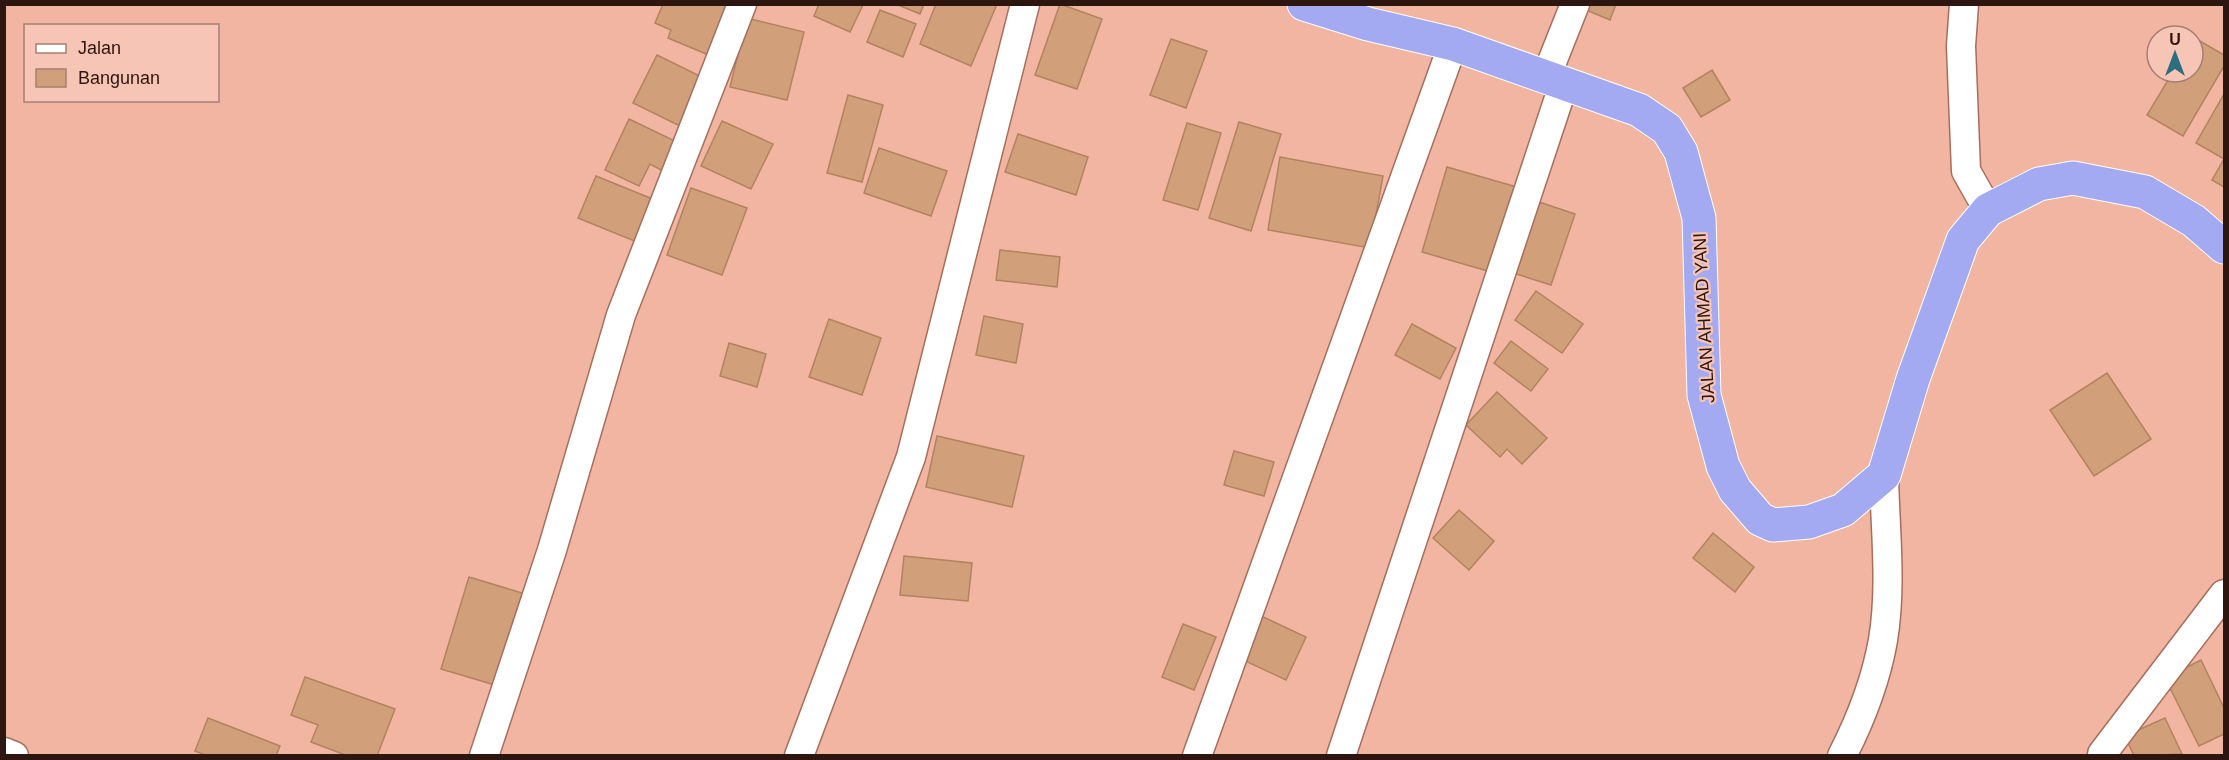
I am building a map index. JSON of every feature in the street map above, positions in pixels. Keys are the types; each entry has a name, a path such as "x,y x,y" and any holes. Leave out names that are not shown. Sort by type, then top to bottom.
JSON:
{"highway":[{"name":"JALAN AHMAD YANI","path":"1305,4 1368,24 1453,44 1639,111 1667,129 1681,152 1698,218 1704,395 1724,466 1735,490 1760,519 1773,525 1809,522 1843,510 1884,475"},
{"path":"1884,475 1913,379 1963,240 1988,210 2039,184 2073,178 2145,192 2194,221 2224,247"}],"street":[{"path":"484,756 552,550 621,315 742,4"},
{"path":"799,756 911,457 1025,4"},
{"path":"1341,756 1555,80 1575,4"},
{"path":"1964,4 1960,46 1966,171 1988,210"},
{"path":"1197,756 1453,44"},
{"path":"1842,756 1872,686 1883,639 1886,590 1884,475"},
{"path":"2102,754 2224,594"},
{"path":"4,752 15,756"}],"building":[{"path":"663,4 729,4 711,56 668,38 671,30 655,23"},
{"path":"819,4 863,5 850,32 814,16"},
{"path":"896,4 924,4 920,14"},
{"path":"936,4 997,4 971,66 920,44"},
{"path":"1060,4 1102,19 1077,89 1035,75"},
{"path":"1572,4 1616,4 1610,20"},
{"path":"880,10 916,24 903,57 867,42"},
{"path":"747,18 804,32 787,100 730,87"},
{"path":"1171,39 1207,51 1186,108 1150,95"},
{"path":"2205,44 2224,55 2224,66 2183,136 2147,115 2166,84 2205,84"},
{"path":"657,55 708,80 684,128 633,103"},
{"path":"1712,70 1730,100 1701,117 1683,88"},
{"path":"2224,94 2224,159 2196,143"},
{"path":"848,95 883,105 862,182 827,173"},
{"path":"629,119 677,142 663,171 650,164 639,186 605,170"},
{"path":"722,121 773,144 751,189 701,166"},
{"path":"1239,122 1281,134 1251,231 1209,218"},
{"path":"1187,123 1221,133 1198,210 1163,200"},
{"path":"1018,134 1088,157 1076,195 1005,172"},
{"path":"879,148 947,171 931,216 864,193"},
{"path":"1280,157 1383,176 1370,248 1268,230"},
{"path":"2224,159 2224,187 2212,180"},
{"path":"1447,167 1517,187 1491,272 1422,252"},
{"path":"596,176 655,200 637,242 578,218"},
{"path":"691,188 747,208 722,275 667,255"},
{"path":"1533,200 1575,214 1551,285 1510,272"},
{"path":"1000,250 1060,257 1057,287 996,280"},
{"path":"1536,291 1583,324 1562,353 1515,320"},
{"path":"984,316 1023,324 1016,363 976,355"},
{"path":"829,319 881,338 862,395 809,377"},
{"path":"1412,324 1456,348 1440,379 1395,355"},
{"path":"1511,341 1548,369 1531,391 1494,363"},
{"path":"729,343 766,354 757,387 720,376"},
{"path":"2107,373 2151,439 2094,476 2050,410"},
{"path":"1497,392 1547,438 1522,464 1507,449 1500,457 1466,425"},
{"path":"937,436 1024,456 1012,507 926,487"},
{"path":"1234,451 1274,462 1264,496 1224,485"},
{"path":"1459,510 1494,541 1469,570 1433,538"},
{"path":"1713,533 1754,567 1735,592 1693,558"},
{"path":"904,556 972,563 968,601 900,595"},
{"path":"469,577 532,596 505,688 441,669"},
{"path":"1261,616 1306,637 1286,680 1241,659"},
{"path":"1183,624 1216,637 1194,690 1162,677"},
{"path":"2201,660 2224,708 2224,734 2199,746 2165,678"},
{"path":"305,677 395,709 377,756 348,756 311,742 318,725 291,715"},
{"path":"208,718 280,746 276,756 208,756 195,751"},
{"path":"2165,718 2182,754 2134,756 2125,736"}]}
